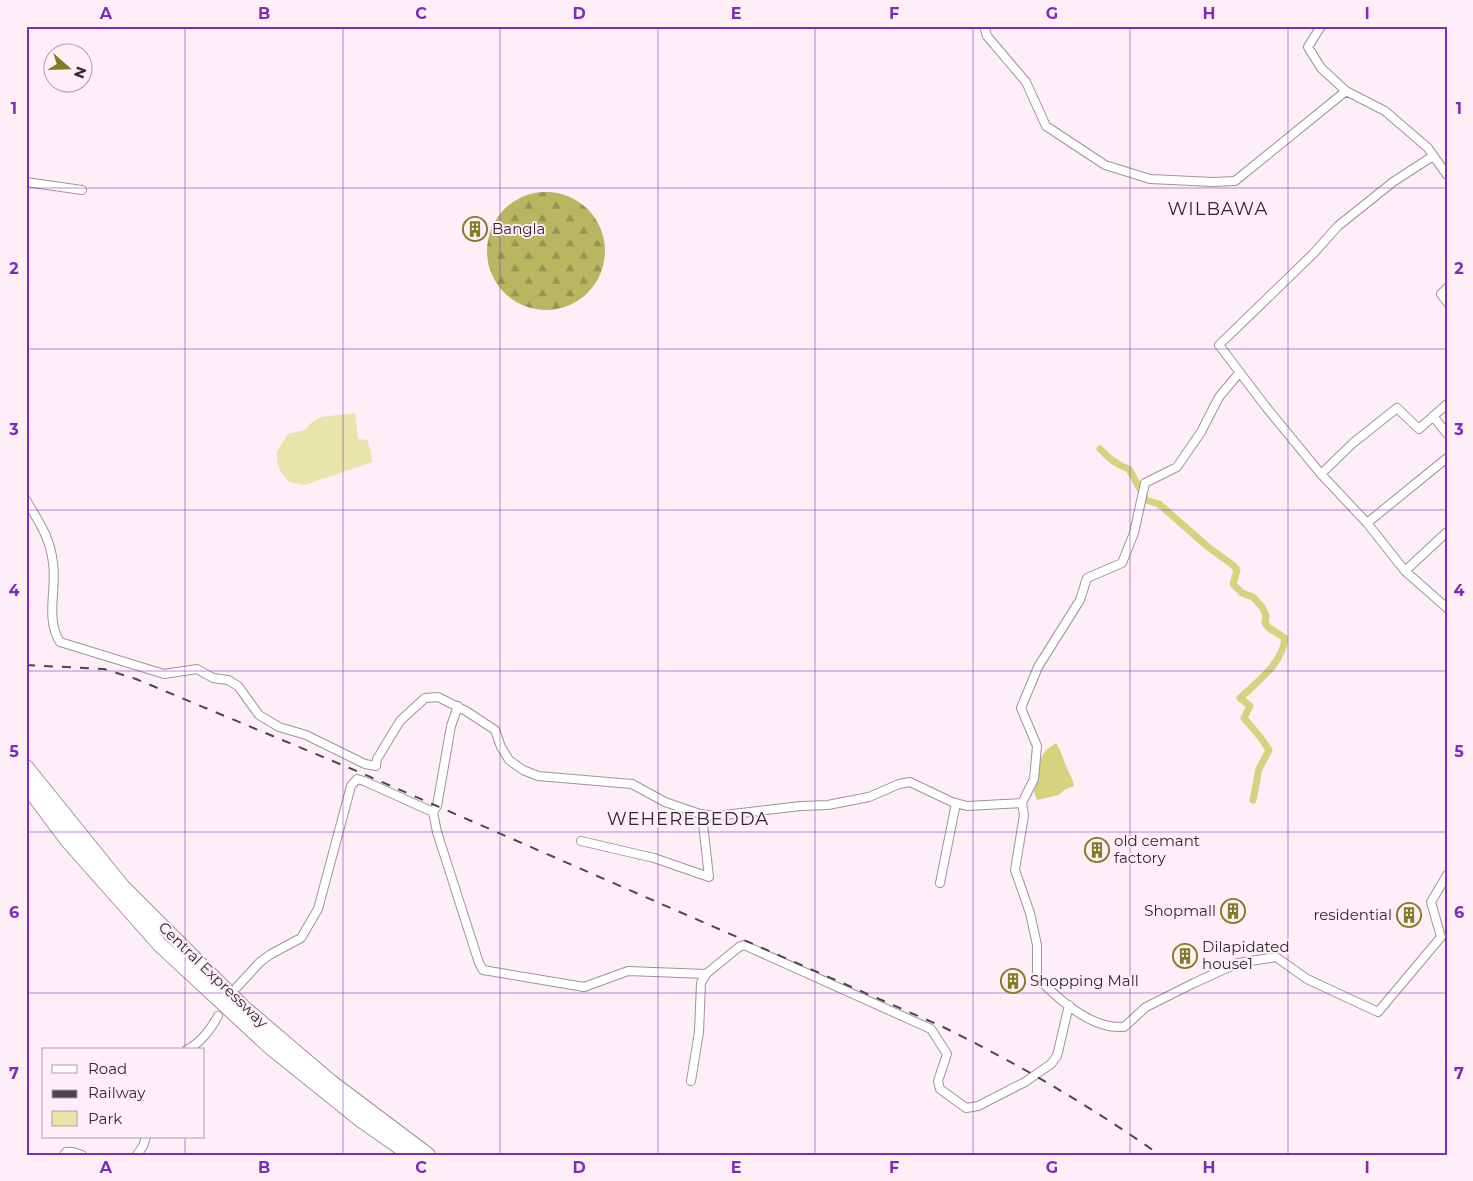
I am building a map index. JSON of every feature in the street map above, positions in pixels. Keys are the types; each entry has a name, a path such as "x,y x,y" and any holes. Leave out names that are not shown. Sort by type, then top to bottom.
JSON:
{"highway":[{"name":"Central Expressway","path":"26,766 72,835 160,945 270,1047 362,1121 411,1155"},
{"name":"Central Expressway","path":"26,785 72,835 243,1007 331,1082 428,1155"}],"street":[{"path":"984,26 987,36 1026,82 1046,126 1105,165 1150,179 1213,182 1235,181 1346,91"},
{"path":"1321,26 1308,47 1321,68 1346,91 1385,112 1428,148 1447,175"},
{"path":"1433,156 1393,182 1338,226 1219,345 1266,407 1321,474 1367,522 1405,571 1447,608"},
{"path":"26,182 82,190"},
{"path":"1447,288 1440,294 1447,302"},
{"path":"1240,372 1219,397 1201,432 1177,467 1145,483 1134,533 1122,563 1087,578 1080,600 1038,667 1022,708 1037,746 1034,779 1022,803 1024,815 1014,870 1030,913 1036,945 1037,978 1052,993 1084,1015 1108,1026 1124,1028 1146,1007 1194,983 1238,963 1276,957 1307,979 1378,1012 1441,938 1431,902 1447,875"},
{"path":"1321,474 1353,443 1397,408 1419,429 1447,404"},
{"path":"1433,416 1447,434"},
{"path":"1367,522 1447,458"},
{"path":"26,500 46,534 49,544 54,565 51,604 57,637 60,642 164,674 197,669 213,678 228,680 238,686 259,715 279,727 306,734 336,751 365,764 376,766 377,759 400,720 425,698 438,697 458,706 495,730 501,747 509,760 523,770 538,776 632,784 665,802 702,814 716,816 766,812 801,806 828,806 869,797 899,784 910,782 956,803 967,806 1022,803"},
{"path":"1405,571 1447,532"},
{"path":"458,706 451,726 436,806 433,812 437,832 479,963 483,970 584,987 628,971 706,974"},
{"path":"237,987 260,962 301,938 318,909 351,786 357,779 433,812"},
{"path":"940,883 956,803"},
{"path":"581,841 654,858 710,876 702,814"},
{"path":"691,1081 699,1032 701,984 706,974 744,945 931,1029 947,1054 938,1081 940,1089 966,1108 978,1106 1025,1082 1051,1064 1057,1056 1069,1005"},
{"path":"191,1048 209,1031 218,1016"},
{"path":"136,1155 143,1146 146,1138"},
{"path":"64,1155 66,1152 82,1155"}],"green space":[{"path":"546,192 569,196 588,209 601,228 605,251 601,274 588,293 569,306 546,310 523,306 504,293 491,274 487,251 491,228 504,209 523,196"},
{"path":"355,413 358,439 367,440 372,462 305,485 289,482 281,472 277,462 277,452 288,434 305,430 312,422 321,417"}],"shaded area":[{"path":"1056,743 1074,786 1064,790 1059,795 1037,800 1034,792 1041,758 1046,750"}],"waterway":[{"path":"1100,449 1113,461 1129,469 1146,500 1159,504 1208,547 1233,565 1237,570 1233,584 1242,593 1253,597 1266,615 1265,623 1269,628 1285,638 1280,656 1261,679 1240,698 1250,706 1244,718 1269,750 1259,769 1253,800"}],"railway":[{"path":"26,665 104,669 136,679 359,772 941,1026 1053,1086 1107,1119 1160,1155"}],"place":[{"name":"Bangla","path":"475,229"},
{"name":"old cemant factory","path":"1097,850"},
{"name":"Shopmall","path":"1233,911"},
{"name":"residential","path":"1409,915"},
{"name":"Dilapidated house1","path":"1185,956"},
{"name":"Shopping Mall","path":"1013,981"}],"district":[{"name":"WILBAWA","path":"1218,209"},
{"name":"WEHEREBEDDA","path":"688,819"}]}
